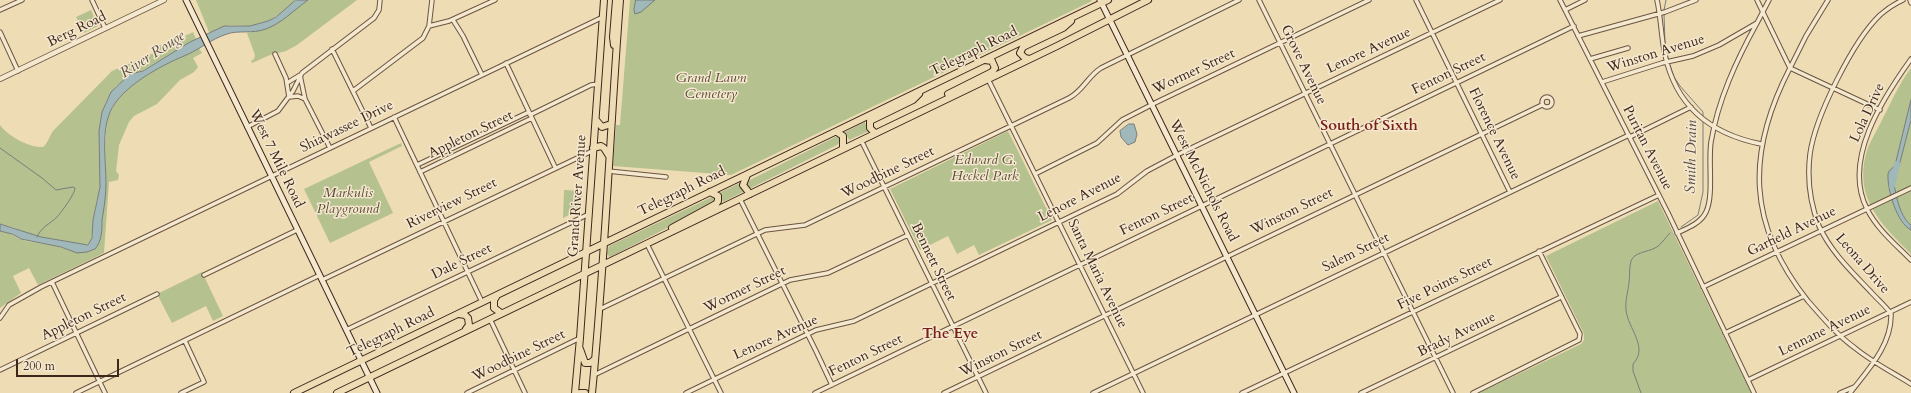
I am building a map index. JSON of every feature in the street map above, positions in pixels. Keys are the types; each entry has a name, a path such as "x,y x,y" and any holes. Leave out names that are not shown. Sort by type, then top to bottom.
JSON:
{"main road":[{"name":"West 7 Mile Road","path":"186,0 270,176 377,393"},
{"name":"Grand River Avenue","path":"575,393 604,0"},
{"path":"616,0 613,37 616,54"},
{"name":"Grand River Avenue","path":"592,393 600,309 620,0"},
{"name":"Telegraph Road","path":"294,393 482,302 496,297 586,252 985,60 1101,2 1108,0"},
{"path":"337,393 988,79 1148,0"},
{"name":"West McNichols Road","path":"1101,2 1294,393"},
{"name":"Telegraph Road","path":"1031,58 1025,58 1020,54 1023,47 1063,28 1081,13"},
{"path":"936,103 955,89 992,72 995,68 994,63 992,61 985,60"},
{"path":"875,133 870,128 870,121 913,100 923,90"},
{"path":"596,120 602,127 611,124"},
{"path":"837,132 844,136 843,149"},
{"path":"593,149 601,146 609,156"},
{"path":"747,175 743,186 750,194"},
{"path":"661,236 679,223 716,204 718,201 718,196 710,192"},
{"path":"496,297 494,300 494,308 502,313"},
{"path":"458,314 465,315 468,318 469,325 465,331"},
{"path":"579,348 582,351 585,362 590,363 595,360"},
{"path":"299,393 307,386"},
{"path":"580,393 585,393"}],"street":[{"path":"0,10 22,0"},
{"path":"92,0 105,28"},
{"name":"Berg Road","path":"0,79 164,0"},
{"path":"288,83 374,18 379,10 380,0"},
{"path":"353,91 420,41 429,26 432,0"},
{"path":"429,26 453,20 494,0"},
{"name":"Woodbine Street","path":"600,309 757,233 772,228 793,228 804,225 1011,126 1072,96 1081,89 1097,70 1239,0"},
{"name":"Grove Avenue","path":"1259,0 1453,393"},
{"name":"Wormer Street","path":"1035,174 1097,143 1122,120 1152,104 1280,44 1369,0"},
{"name":"Florence Avenue","path":"1416,0 1510,192"},
{"name":"Lenore Avenue","path":"686,393 807,334 822,328 854,321 1121,191 1147,171 1177,155 1500,0"},
{"name":"Puritan Avenue","path":"1560,0 1659,195 1754,393"},
{"path":"1565,10 1585,0"},
{"path":"1657,0 1666,62 1675,86 1701,118 1713,127 1737,138 1761,144"},
{"path":"1578,36 1659,13 1696,0"},
{"path":"1757,0 1790,68 1880,110"},
{"path":"1677,233 1699,221 1708,208 1710,198 1710,151 1713,127 1726,85 1769,0"},
{"path":"1828,0 1806,36 1772,107 1761,144 1759,174 1761,202 1767,229 1776,252 1789,275 1804,296 1840,336 1874,362 1911,384"},
{"name":"Leona Drive","path":"1850,393 1874,362 1886,337 1891,317 1890,312 1843,263 1828,244 1811,199 1809,163 1816,130 1834,88 1854,50 1866,31 1885,11 1903,0"},
{"name":"Shiawassee Drive","path":"0,318 9,305 52,282 603,17"},
{"path":"453,20 464,36 482,75"},
{"name":"Winston Avenue","path":"1602,82 1666,62 1708,51 1757,23"},
{"name":"Fenton Street","path":"815,393 1574,26"},
{"path":"0,32 18,71"},
{"path":"1590,58 1628,48"},
{"path":"332,49 371,128"},
{"path":"275,54 288,83 289,97"},
{"name":"Lola Drive","path":"1911,59 1898,77 1880,110 1865,141 1860,160 1860,187 1867,209 1882,230 1911,260"},
{"path":"506,63 555,167"},
{"path":"247,127 275,114 289,97 300,75"},
{"path":"300,75 305,99 330,148"},
{"name":"Santa Maria Avenue","path":"988,79 1143,393"},
{"name":"Appleton Street","path":"420,172 591,85 599,84"},
{"path":"289,97 298,96 305,99"},
{"name":"Winston Street","path":"944,393 1542,104"},
{"name":"Salem Street","path":"1093,393 1384,252 1691,107"},
{"name":"Appleton Street","path":"417,166 470,140 530,115"},
{"path":"394,117 482,302"},
{"path":"470,140 473,146"},
{"name":"Bennett Street","path":"861,140 986,393"},
{"name":"Riverview Street","path":"76,393 593,149"},
{"path":"608,171 666,177"},
{"name":"Garfield Avenue","path":"1703,287 1911,188"},
{"name":"Five Points Street","path":"1242,393 1659,195"},
{"path":"740,199 832,385"},
{"name":"Dale Street","path":"346,330 589,214"},
{"path":"204,275 297,230"},
{"name":"Wormer Street","path":"594,375 782,284 797,278 828,273 908,235"},
{"path":"647,244 721,393"},
{"path":"1472,393 1576,343 1580,339 1580,334 1539,251"},
{"path":"52,282 105,393"},
{"name":"Appleton Street","path":"0,370 157,294"},
{"path":"1725,333 1804,296"},
{"name":"Brady Avenue","path":"1361,393 1561,297"},
{"name":"Lennane Avenue","path":"1748,380 1911,302"},
{"path":"490,319 526,393"},
{"name":"Woodbine Street","path":"467,393 580,338"},
{"path":"181,393 204,382 185,341"},
{"path":"1840,393 1855,386"}],"green space":[{"path":"196,0 295,0 283,12 268,21 250,26 229,25 209,32"},
{"path":"308,0 357,0 297,45 286,51 270,55 252,63 251,61 254,59 255,55 247,33 266,28"},
{"name":"Grand Lawn Cemetery","path":"630,0 1092,1 731,175 613,166 616,125 620,125"},
{"path":"91,10 98,26 84,33 76,17"},
{"path":"193,32 196,39 116,86 108,97 100,121 100,189 95,209 90,243 84,245 29,235 15,228 0,224 0,125 13,137 32,146 43,147 53,131 112,71 156,52 159,45 164,46"},
{"path":"199,48 202,53 193,58 198,67 194,72 180,80 157,104 134,116 129,122 119,145 116,171 119,175 118,180 109,182 104,253 38,285 29,268 13,276 21,293 0,308 0,231 26,241 51,245 77,252 85,252 95,249 102,219 105,191 106,132 111,109 131,87 144,77 173,60"},
{"path":"1911,68 1911,254 1890,232 1873,210 1867,198 1863,170 1870,142 1898,88"},
{"path":"865,122 869,131 849,140 845,132"},
{"name":"Edward G. Heckel Park","path":"1008,131 1052,220 979,255 974,245 957,254 948,236 920,250 890,189"},
{"path":"839,136 842,140 837,145 751,188 746,186 748,181"},
{"name":"Markulis Playground","path":"401,143 402,146 369,162 393,213 330,243 304,189"},
{"path":"740,183 743,192 723,202 719,193"},
{"path":"564,190 582,191 581,209 563,218"},
{"path":"714,196 716,199 712,205 610,257 607,254 609,246"},
{"path":"1658,201 1751,393 1479,393 1581,344 1584,340 1584,334 1546,256"},
{"path":"202,272 223,316 213,321 206,306 172,323 157,294"}],"water":[{"path":"296,0 308,0 283,20 266,29 227,34 164,65 142,78 115,103 107,120 105,138 105,198 101,235 95,249 77,253 61,247 21,239 12,234 0,231 0,224 41,237 88,245 92,238 93,220 100,187 99,131 102,112 111,92 130,74 143,71 190,42 224,26 250,26 268,21 276,17"},
{"path":"636,0 655,0 641,12 635,14 634,10"},
{"path":"1911,100 1911,120 1899,166 1893,174 1900,209 1903,216 1911,225 1911,230 1901,221 1897,213 1889,189 1888,174 1895,165"},
{"path":"1129,124 1134,124 1137,134 1135,142 1128,145 1121,137 1120,131"}],"waterway":[{"name":"Smith Drain","path":"1664,10 1666,0"},
{"name":"Smith Drain","path":"1664,13 1665,44 1668,58"},
{"name":"Smith Drain","path":"1670,65 1674,77 1703,112 1703,116"},
{"name":"Smith Drain","path":"1681,227 1698,215 1703,192 1703,119"},
{"path":"0,148 56,190 73,187 75,188 71,198 62,211 43,228 37,237"},
{"path":"1892,186 1897,164"},
{"name":"Smith Drain","path":"1641,393 1633,371 1633,364 1639,351 1638,344 1626,310 1630,264 1635,256 1657,247 1670,233"}],"district":[{"name":"South of Sixth","path":"1369,127"},
{"name":"The Eye","path":"950,335"}],"water label":[{"name":"River Rouge","path":"153,55"}]}
